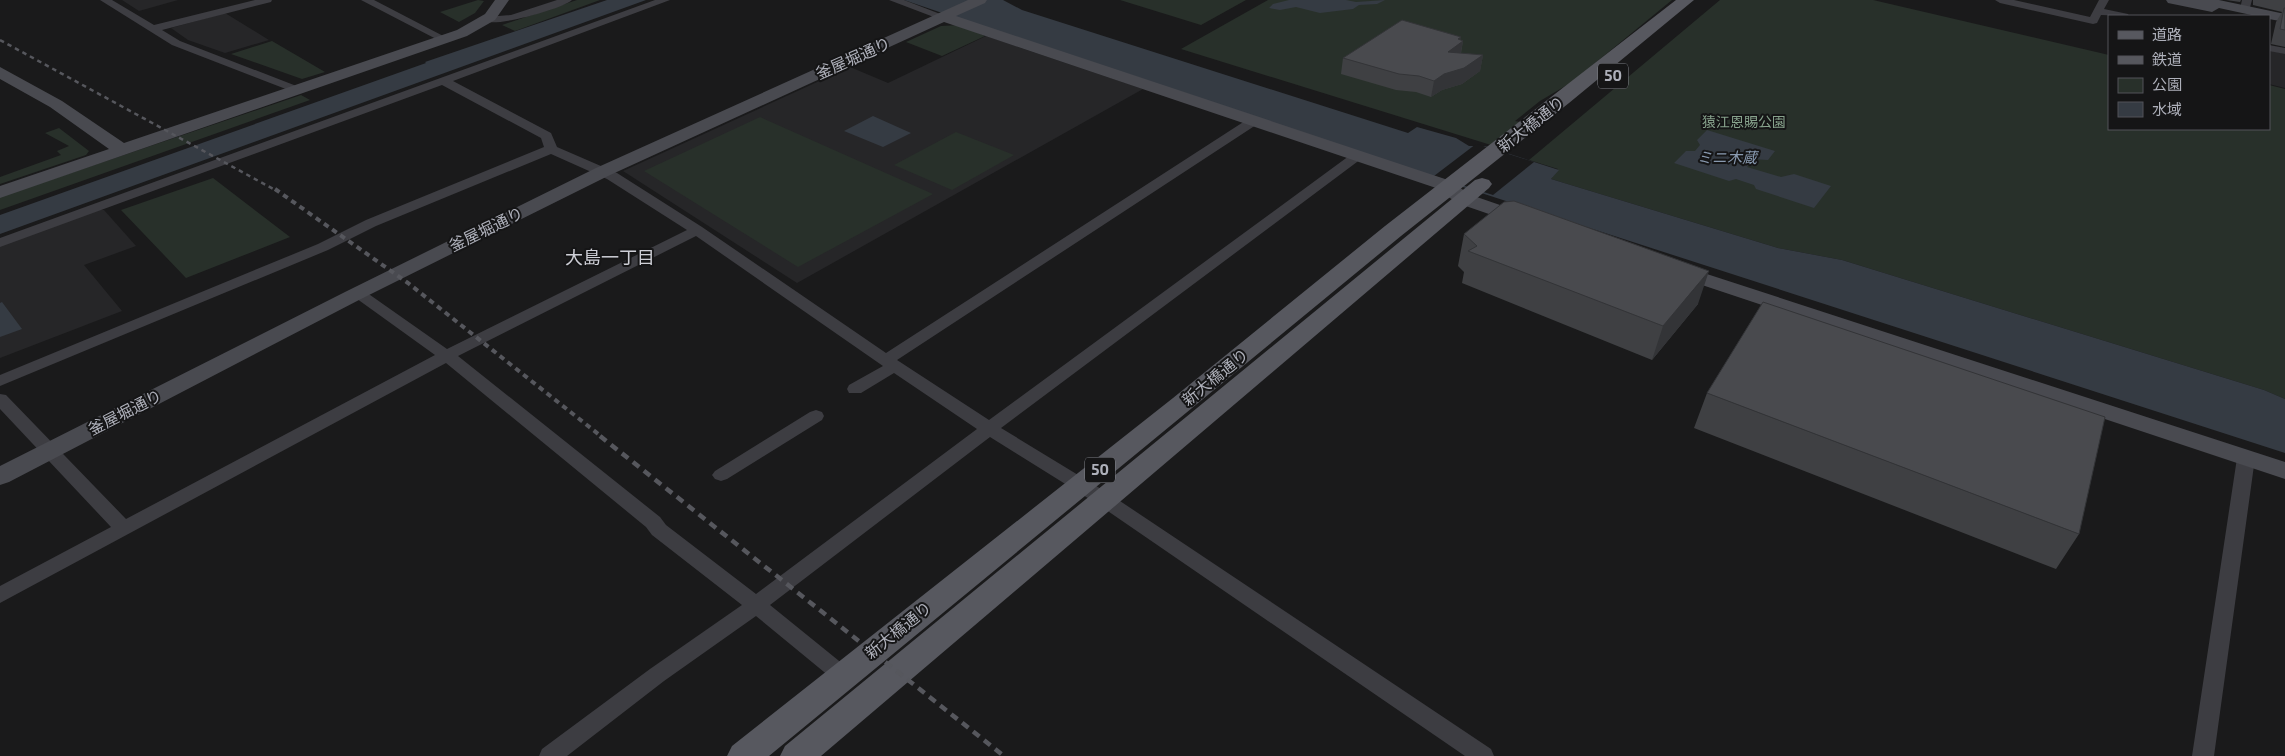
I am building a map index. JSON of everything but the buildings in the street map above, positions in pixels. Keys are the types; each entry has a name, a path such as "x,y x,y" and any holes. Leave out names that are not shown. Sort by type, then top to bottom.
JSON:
{"main road":[{"name":"新大橋通り","path":"797,756 1105,500 1461,190 1500,148 1686,0"},
{"name":"新大橋通り","path":"744,756 1393,231 1520,153 1706,0"}],"street":[{"path":"106,0 176,43 295,89"},
{"path":"153,29 267,0"},
{"path":"366,0 444,39"},
{"path":"0,192 444,39 472,28 486,20 495,12 502,0"},
{"path":"486,20 512,18 566,0"},
{"path":"0,243 445,82 665,0"},
{"path":"894,0 946,15 1252,122 1461,190 1539,225"},
{"name":"釜屋堀通り","path":"0,476 358,292 602,172 980,0"},
{"path":"2000,0 2093,21 2104,0"},
{"path":"2173,0 2248,9"},
{"path":"2199,0 2285,18"},
{"path":"2098,11 2119,15"},
{"path":"2270,20 2285,23"},
{"path":"2270,48 2285,51"},
{"path":"0,72 56,104 122,150"},
{"path":"445,82 547,136 551,149"},
{"path":"855,389 890,363 1252,122"},
{"path":"0,381 323,247 371,223 551,149 612,176 697,230 890,363 990,429 1105,500 1483,756"},
{"path":"550,756 657,675 756,605 1357,156"},
{"path":"0,595 446,356 697,230"},
{"path":"1662,265 2285,471"},
{"path":"358,292 446,356 646,516 659,530 842,675"},
{"path":"0,399 124,529"},
{"path":"721,475 816,416"},
{"path":"2203,756 2246,458"}],"shaded area":[{"path":"122,0 178,0 139,11"},
{"path":"225,13 269,40 225,53 188,40 171,28"},
{"path":"986,36 1143,89 797,283 623,171 850,67 888,83"},
{"path":"2270,50 2285,54 2285,88 2270,84"},
{"path":"99,210 104,210 136,246 84,265 122,311 0,358 0,246"}],"green space":[{"path":"478,0 484,1 475,13 459,22 440,12"},
{"path":"577,0 600,0 515,31 502,25"},
{"path":"1120,0 1246,0 1201,25"},
{"path":"1268,0 1672,0 1572,82 1540,101 1515,121 1520,122 1491,145 1181,49"},
{"name":"猿江恩賜公園","path":"1720,0 1873,0 2108,55 2108,130 2270,130 2270,85 2285,89 2285,399 2264,390 1842,260 1778,248 1551,179 1558,169 1529,160"},
{"path":"960,25 985,36 942,56 906,42 941,26"},
{"path":"272,41 325,72 302,79 231,54"},
{"path":"301,95 310,100 0,210 0,197"},
{"path":"760,117 933,194 798,267 644,171"},
{"path":"59,128 89,151 86,155 0,184 0,177 61,155 57,151 69,146 45,133"},
{"path":"956,132 1014,155 952,190 894,165"},
{"path":"213,178 290,237 186,278 121,210"}],"water":[{"path":"607,0 646,0 0,234 0,215 425,62"},
{"path":"904,0 1003,0 1022,10 1408,133 1417,127 1456,138 1469,146 1485,146 1559,170 1551,179 1778,248 1842,260 2264,390 2285,399 2285,453 1265,123"},
{"path":"1289,0 1346,0 1356,2 1385,0 1377,4 1359,5 1353,9 1320,13 1296,7 1280,10 1269,8 1273,4"},
{"path":"873,116 911,133 883,147 844,131"},
{"name":"ミニ木蔵","path":"1707,130 1775,151 1768,160 1753,159 1747,167 1781,177 1794,174 1831,186 1814,208 1756,189 1754,185 1736,179 1729,181 1674,163 1686,151 1695,151 1700,145 1697,140"},
{"path":"2,302 22,329 0,337 0,303"}],"pier":[{"path":"1476,144 1534,162 1493,195 1434,176"}],"railway":[{"path":"0,40 277,191"},
{"path":"275,189 408,283 602,437"},
{"path":"600,436 1004,756"}],"district":[{"name":"大島一丁目","path":"610,258"}]}
